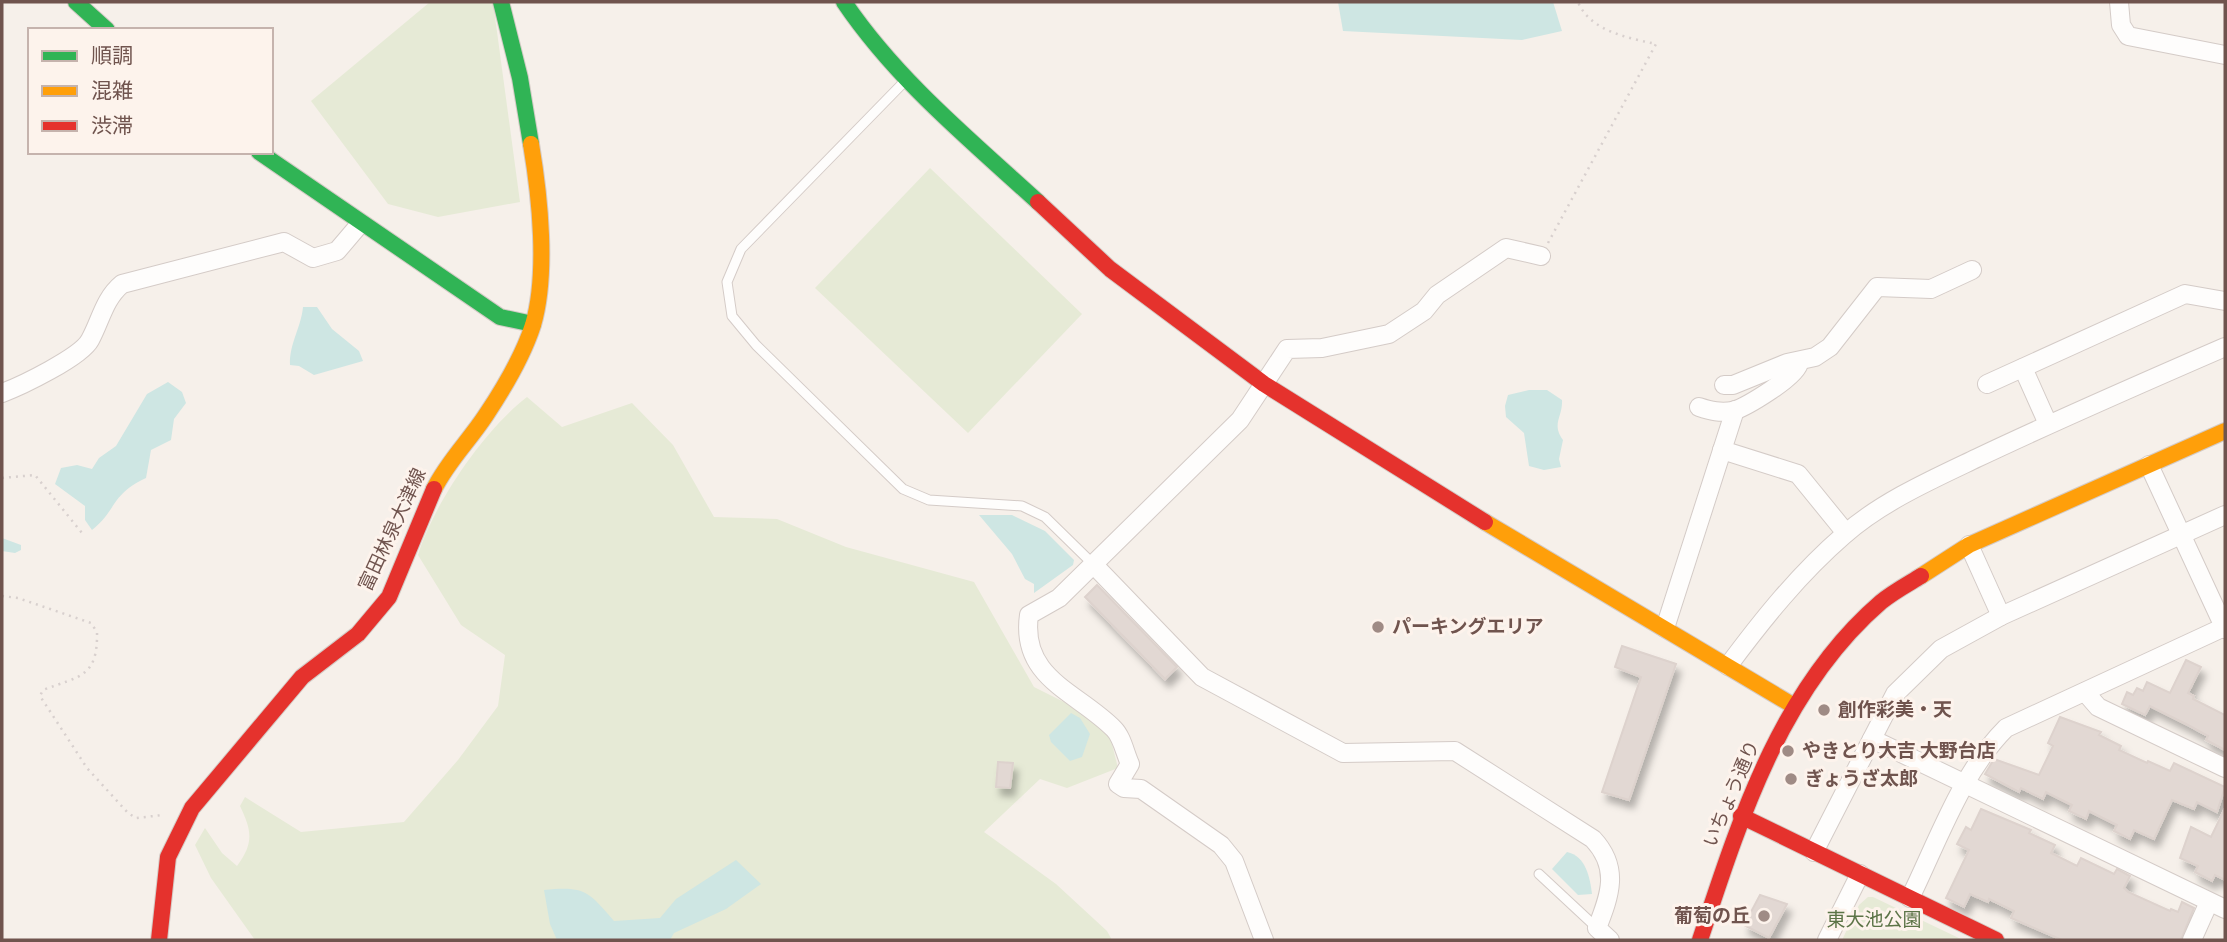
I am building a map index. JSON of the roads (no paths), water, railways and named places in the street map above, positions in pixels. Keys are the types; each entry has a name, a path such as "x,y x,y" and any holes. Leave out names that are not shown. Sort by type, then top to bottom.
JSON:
{"street":[{"path":"76,2 105,28"},
{"name":"富田林泉大津線","path":"159,940 168,857 192,808 302,677 358,634 389,597 410,541 443,471 485,417 509,378 533,324 542,249 534,161 520,78 501,2"},
{"path":"844,2 867,36 906,80 1110,269 1264,384 1523,546 1794,706"},
{"path":"2119,2 2121,25 2128,36 2225,55"},
{"path":"262,154 360,224 500,317 533,324"},
{"path":"2,393 49,370 89,344 110,294 121,284 284,242 313,258 337,251 360,224"},
{"path":"1264,940 1234,860 1221,845 1141,789 1124,788 1118,784 1130,764 1116,731 1041,671 1033,657 1027,630 1029,615 1059,598 1240,420 1287,349 1322,348 1389,334 1424,311 1437,295 1506,248 1541,256"},
{"path":"1724,385 1733,386 1787,363 1799,363 1830,347 1877,287 1931,289 1972,270"},
{"path":"1987,384 2185,294 2225,301"},
{"path":"1728,666 1779,599 1846,533 1935,478 2048,424 2225,347"},
{"path":"1699,407 1715,412 1735,410 1793,375 1799,363"},
{"path":"2023,368 2048,424"},
{"path":"1664,628 1735,410"},
{"name":"いちょう通り","path":"1700,940 1741,816 1794,706 1833,651 1882,601 1969,545 2225,431"},
{"path":"1722,450 1798,474 1846,533"},
{"path":"1910,898 1966,784 1990,744 2006,728 2224,628 2149,465"},
{"path":"1814,852 1895,694 1941,649 2001,616 2225,515"},
{"path":"1969,545 2001,616"},
{"path":"1094,564 1202,677 1343,753 1455,751 1593,839 1605,854 1611,872 1611,893 1603,934"},
{"path":"2085,692 2098,707 2225,768"},
{"path":"1872,739 2217,906 2192,940"},
{"path":"1741,816 1996,940"},
{"path":"1827,940 1860,874"}],"lane":[{"path":"906,80 741,248 726,282 732,316 756,345 903,489 929,500 1022,506 1045,517 1094,564"},
{"path":"1539,874 1603,934"}],"water":[{"path":"1338,2 1553,2 1562,31 1522,40 1343,31"},
{"path":"303,307 317,307 332,329 359,351 363,361 314,375 299,366 290,365 291,350"},
{"path":"168,382 182,392 186,403 174,419 171,440 151,450 146,478 126,490 92,530 85,520 85,506 55,484 61,468 77,465 92,469 99,458 116,446 147,394"},
{"path":"1529,390 1547,390 1562,400 1558,425 1563,440 1559,459 1561,467 1544,470 1529,466 1524,433 1506,417 1508,395"},
{"path":"979,515 1012,515 1045,531 1074,560 1073,565 1034,593 1034,584 1025,579 1012,554"},
{"path":"2,538 21,545 21,550 15,553 2,551"},
{"path":"1071,713 1080,718 1090,734 1082,757 1070,761 1051,742 1049,735"},
{"path":"1567,852 1583,863 1592,894 1578,895 1552,869"},
{"path":"736,860 761,884 726,909 674,933 670,940 557,940 550,924 544,890 569,889 585,893 614,921 660,918 676,899"}],"place":[{"name":"パーキングエリア","path":"1378,627"},
{"name":"創作彩美・天","path":"1824,710"},
{"name":"やきとり大吉 大野台店","path":"1788,751"},
{"name":"ぎょうざ太郎","path":"1791,779"},
{"name":"葡萄の丘","path":"1764,916"}],"park label":[{"name":"東大池公園","path":"1874,920"}]}
